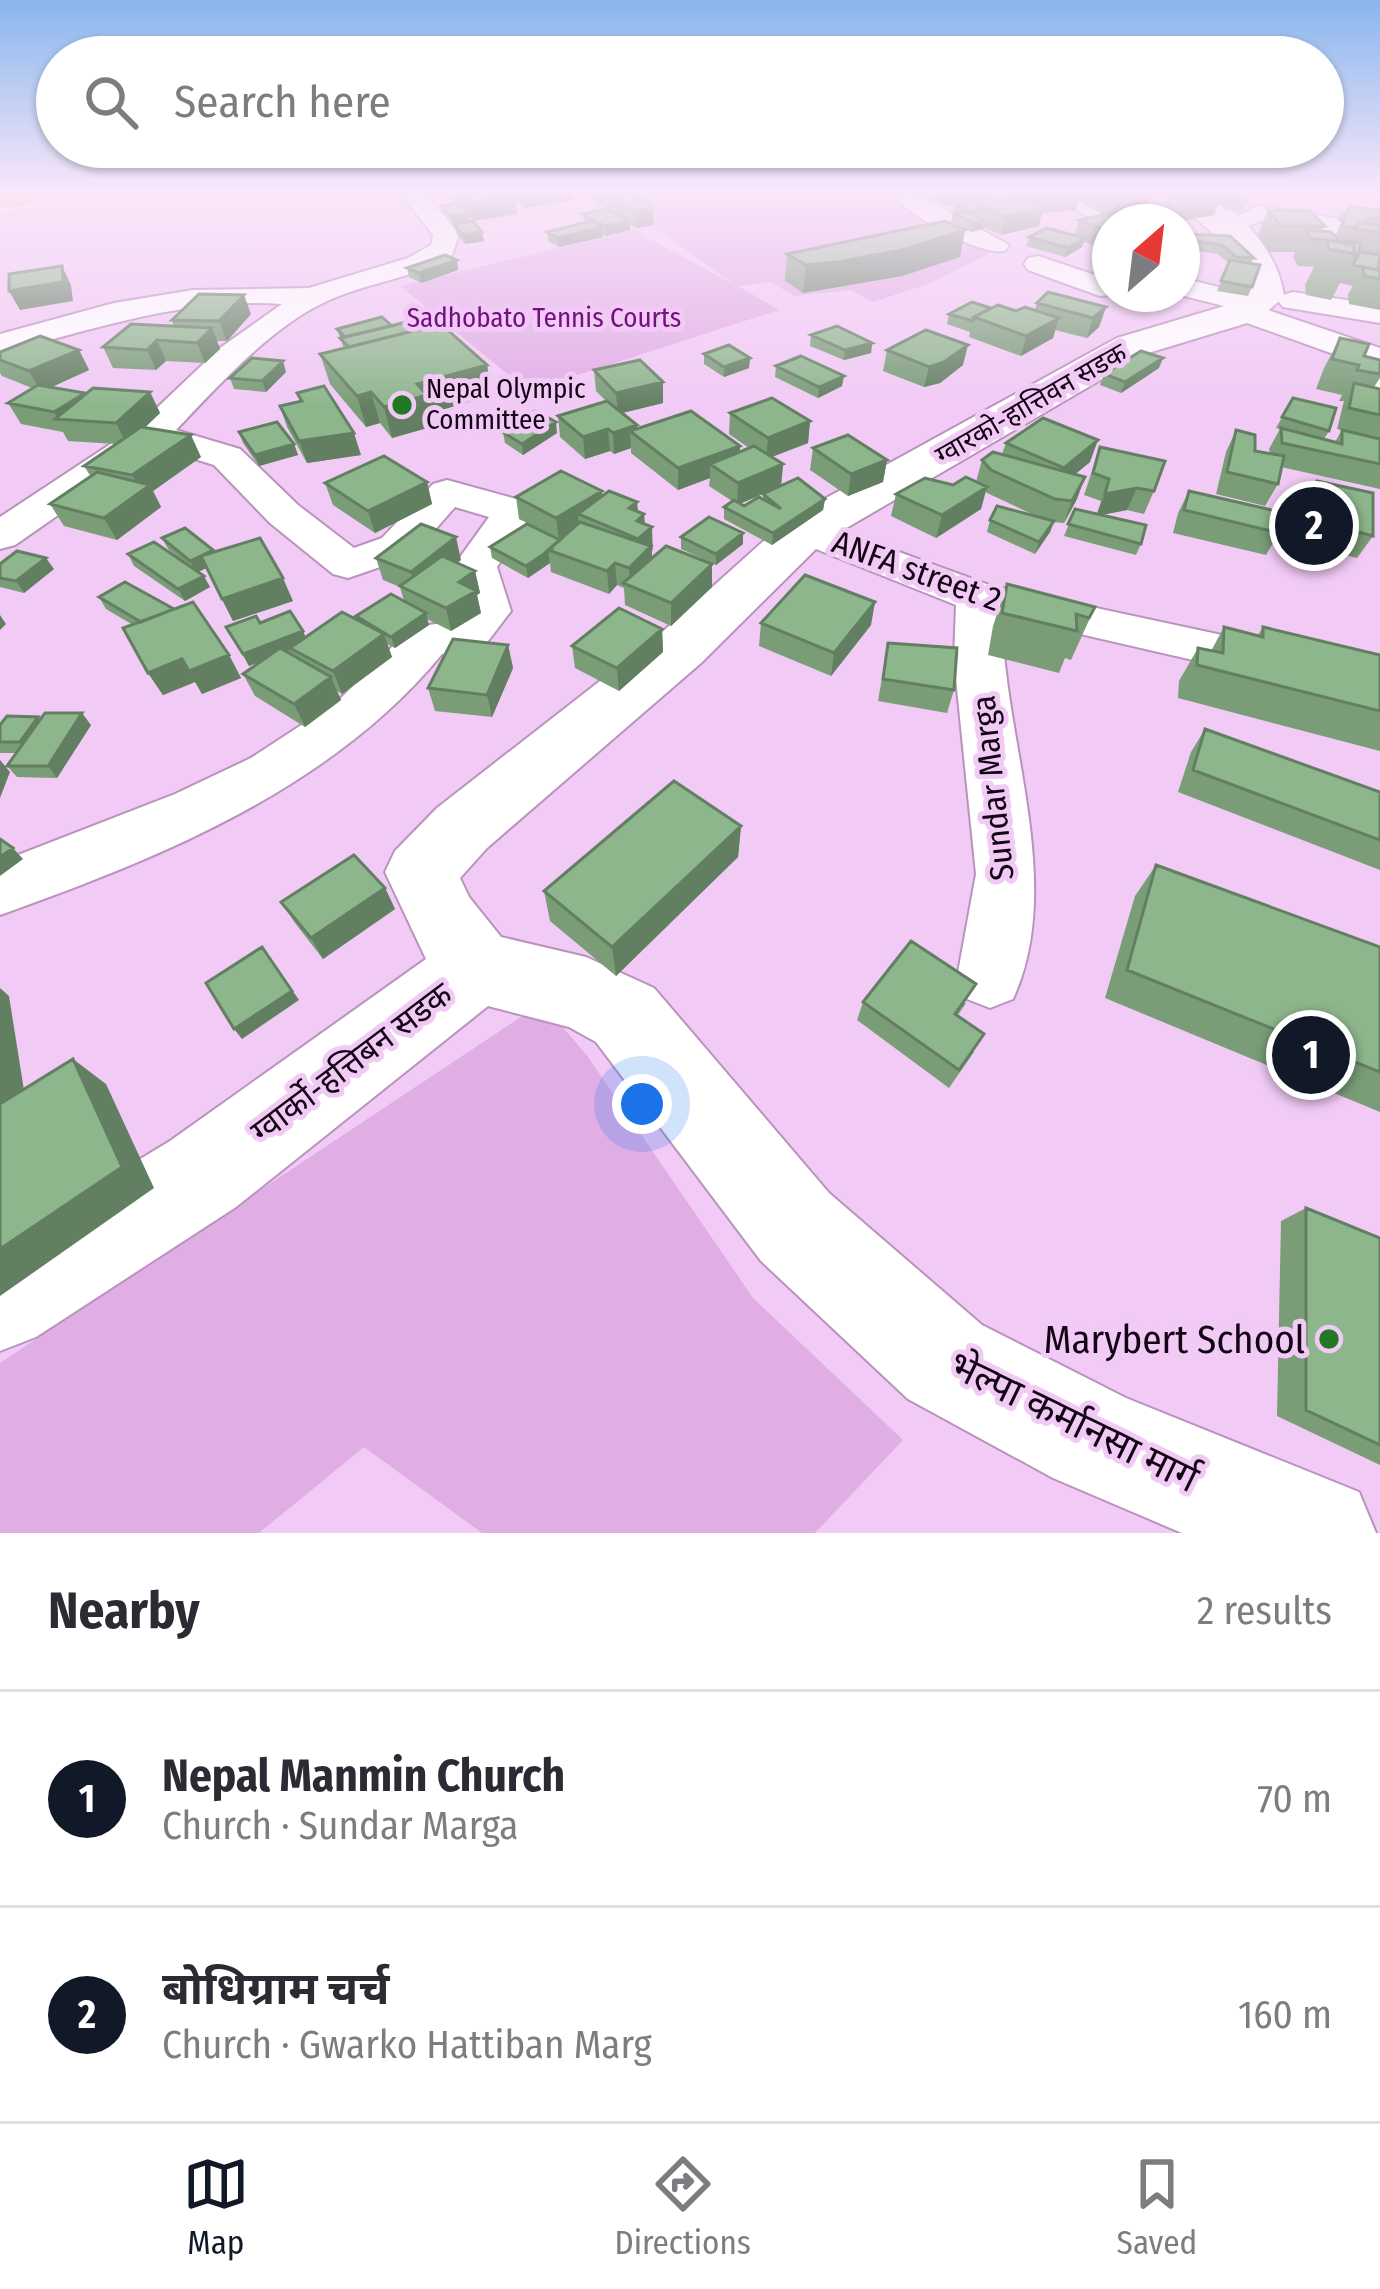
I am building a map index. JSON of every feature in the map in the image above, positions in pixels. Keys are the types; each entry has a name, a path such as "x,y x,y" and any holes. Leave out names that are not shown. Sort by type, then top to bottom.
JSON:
{"main road":[{"path":"1256,305 1268,281 1259,265"},
{"name":"ग्वारको-हात्तिवन सडक","path":"806,530 1131,346 1256,305"},
{"name":"ग्वार्को-हत्तिबन सडक","path":"0,1300 203,1174 477,967 441,919 421,872 462,828 680,650 806,530"},
{"name":"भेल्पा कर्मानसा मार्ग","path":"477,967 586,994 625,1015 795,1227 945,1362 1092,1438 1318,1533"}],"street":[{"path":"0,536 151,434 231,355 311,297 416,265"},
{"path":"1039,265 1092,284"},
{"path":"1200,291 1256,305 1380,314"},
{"path":"0,344 97,316 194,300 256,292 311,297"},
{"path":"1256,305 1374,357 1367,375 1376,391 1373,405 1380,407"},
{"path":"0,889 229,792 307,751 401,672 429,638 464,638 488,611 475,567 513,511 447,492 397,547 348,565 284,514 227,457 151,434"},
{"name":"ANFA street 2","path":"806,530 980,597 1380,686"},
{"name":"Sundar Marga","path":"980,597 978,658 1006,874 991,978"}],"green space":[{"name":"Sadhobato Tennis Courts","path":"489,265 697,265 737,286 707,265 968,265 873,302 850,290 794,296 771,282 738,286 779,310 528,391 400,286"},
{"path":"530,1011 560,1024 588,1057 753,1298 903,1440 815,1533 482,1533 364,1447 259,1533 0,1533 0,1363"}],"building":[{"path":"417,265 444,265 419,273 407,268"},
{"path":"1228,265 1260,265 1252,287 1221,281"},
{"path":"62,266 63,282 9,291 9,274"},
{"path":"1363,267 1380,270 1380,279 1364,276"},
{"path":"1048,292 1092,303 1092,312 1100,312 1093,318 1037,303"},
{"path":"199,294 244,295 219,321 172,320"},
{"path":"972,302 991,308 973,321 949,314"},
{"path":"998,305 1016,311 1025,307 1059,318 1026,336 974,317"},
{"path":"382,317 392,326 345,337 337,329"},
{"path":"415,320 425,328 349,347 340,338"},
{"path":"131,324 212,328 197,343 157,340 147,350 103,347"},
{"path":"441,324 487,365 417,384 427,395 384,407 371,392 357,396 320,354"},
{"path":"837,326 872,343 845,350 811,335"},
{"path":"926,330 968,345 929,367 887,350"},
{"path":"40,336 79,350 29,371 0,360 0,352"},
{"path":"1340,338 1369,344 1364,356 1380,360 1380,374 1332,359"},
{"path":"729,345 750,358 724,367 704,354"},
{"path":"1141,351 1163,358 1125,382 1104,374"},
{"path":"801,356 844,376 819,387 776,366"},
{"path":"252,358 283,361 262,381 230,378"},
{"path":"640,360 663,382 616,393 594,370"},
{"path":"1354,383 1380,389 1380,415 1349,408"},
{"path":"38,385 85,393 54,412 8,403"},
{"path":"324,386 354,433 299,441 280,406 302,401 297,393"},
{"path":"93,388 150,392 116,423 55,419"},
{"path":"772,398 810,421 768,438 730,413"},
{"path":"1293,398 1336,408 1329,431 1282,417"},
{"path":"607,401 637,425 583,437 558,416"},
{"path":"536,411 556,422 522,444 503,432 513,428 505,423"},
{"path":"691,411 740,446 678,468 630,431"},
{"path":"1043,418 1098,440 1064,468 1006,443"},
{"path":"277,422 294,444 255,455 239,432"},
{"path":"141,427 191,435 132,475 84,466"},
{"path":"1281,428 1342,444 1342,430 1380,439 1380,464 1282,443"},
{"path":"1236,430 1255,435 1255,451 1284,456 1278,484 1227,472"},
{"path":"848,435 887,460 851,474 813,448"},
{"path":"754,446 783,464 738,483 710,464"},
{"path":"1100,447 1165,461 1154,491 1137,488 1105,494 1109,479 1093,473"},
{"path":"993,452 1085,477 1072,501 1055,499 991,470 982,460"},
{"path":"384,456 427,482 368,511 325,483"},
{"path":"561,471 602,491 556,518 516,497"},
{"path":"97,472 150,485 104,518 50,504"},
{"path":"966,477 987,487 942,515 896,494 925,478 953,485"},
{"path":"798,478 825,499 773,533 724,507 734,500 744,506 759,497 781,509 763,494"},
{"path":"1317,481 1373,493 1373,536 1305,518"},
{"path":"609,491 637,502 629,508 644,514 637,521 652,527 638,539 578,514"},
{"path":"1189,491 1280,512 1279,533 1184,510"},
{"path":"997,506 1054,521 1039,542 990,520"},
{"path":"1075,509 1146,525 1141,544 1068,524"},
{"path":"709,517 743,533 716,554 681,537"},
{"path":"580,522 651,546 629,568 615,563 607,571 548,550"},
{"path":"421,524 456,537 411,572 376,558"},
{"path":"527,524 560,540 526,566 490,547"},
{"path":"185,528 213,550 190,561 162,538"},
{"path":"260,538 283,578 222,599 201,556"},
{"path":"154,542 204,576 178,589 128,554"},
{"path":"666,546 712,564 671,603 623,583"},
{"path":"17,551 46,558 16,581 0,578 0,564"},
{"path":"442,556 475,571 459,582 476,591 446,608 400,586"},
{"path":"805,575 875,602 834,653 761,623"},
{"path":"125,582 174,609 141,622 99,597"},
{"path":"1007,584 1095,607 1089,618 1076,614 1077,631 1002,613"},
{"path":"391,594 426,613 391,637 356,616"},
{"path":"193,602 229,655 189,671 182,659 148,673 123,628"},
{"path":"619,608 662,629 617,668 572,646"},
{"path":"290,611 303,631 243,654 226,627 256,616 260,623"},
{"path":"342,612 384,634 333,671 290,648"},
{"path":"1224,627 1263,637 1263,627 1380,655 1380,711 1197,665 1198,648 1223,653"},
{"path":"453,639 508,645 487,695 428,688"},
{"path":"888,643 957,648 954,690 883,679"},
{"path":"280,648 331,677 294,704 243,674"},
{"path":"45,713 82,713 48,766 7,766"},
{"path":"7,716 38,717 20,742 0,742 0,725"},
{"path":"1205,729 1380,792 1380,840 1193,770"},
{"path":"674,781 741,826 612,947 544,891"},
{"path":"0,839 13,848 0,857"},
{"path":"354,855 385,888 311,938 281,902"},
{"path":"1156,865 1380,947 1380,1072 1127,970"},
{"path":"911,941 976,984 955,1014 984,1034 959,1070 863,1002"},
{"path":"262,947 292,991 234,1029 206,983"},
{"path":"73,1059 122,1167 0,1249 0,1104"},
{"name":"Marybert School","path":"1306,1208 1380,1238 1380,1445 1306,1410"}],"place":[{"name":"Nepal Olympic Committee","path":"402,405"},
{"name":"बोधिग्राम चर्च","path":"1314,526"},
{"name":"Nepal Manmin Church","path":"1311,1055"},
{"name":"Marybert School","path":"1329,1339"}]}
